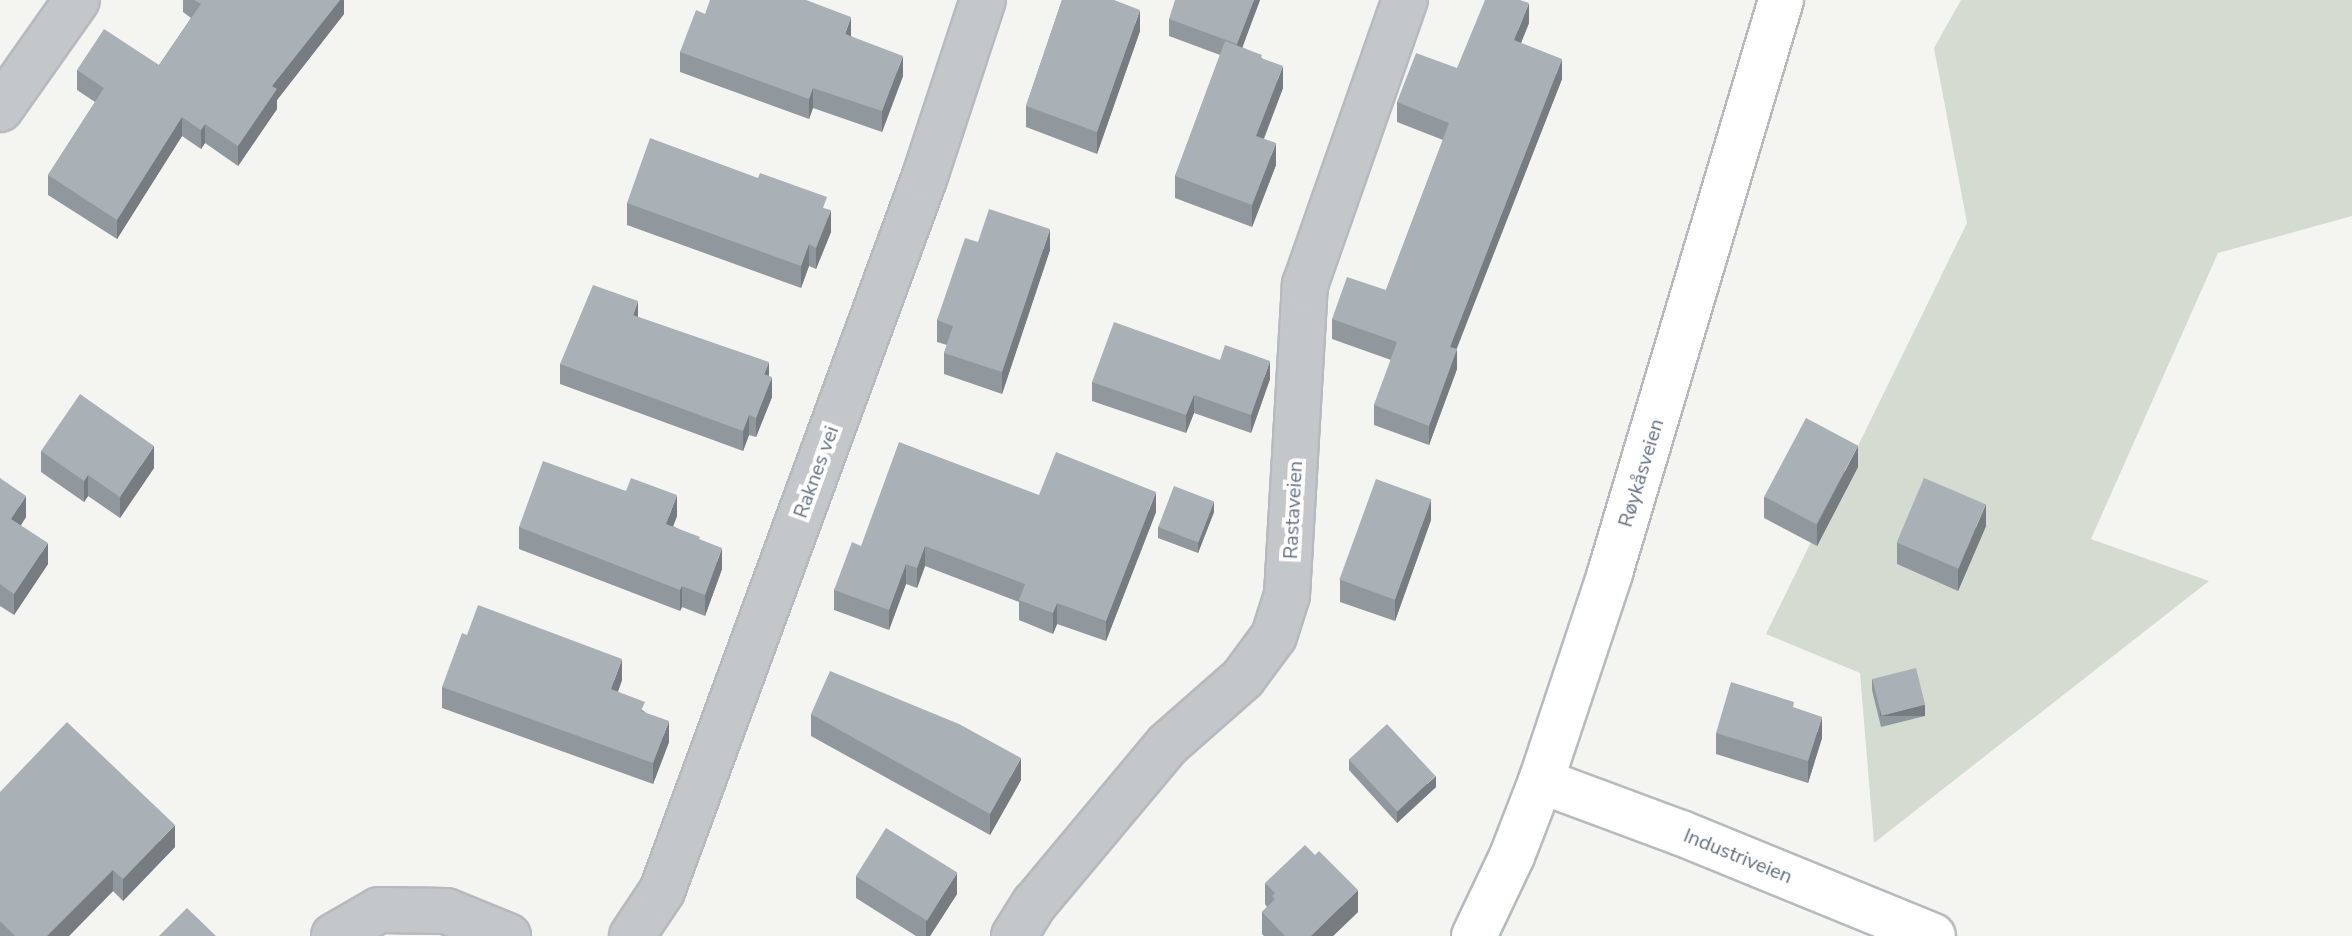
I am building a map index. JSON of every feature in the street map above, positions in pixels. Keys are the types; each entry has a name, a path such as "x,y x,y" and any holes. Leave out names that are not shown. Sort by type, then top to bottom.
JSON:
{"main road":[{"name":"Røykåsveien","path":"1474,936 1512,856 1541,781 1641,474 1781,0"},
{"name":"Industriveien","path":"1541,781 1681,833 1933,936"}],"street":[{"path":"0,109 77,0"},
{"name":"Raknes vei","path":"632,936 662,891 925,176 983,0"},
{"name":"Rastaveien","path":"1014,936 1035,903 1168,744 1243,678 1274,636 1287,595 1305,285 1405,0"},
{"path":"334,936 379,910 392,910 446,911 508,936"}],"shaded area":[{"path":"1961,0 2352,0 2352,216 2218,253 2091,539 2209,581 1874,843 1860,673 1766,634 1967,223 1934,48"}],"building":[{"path":"194,0 340,0 272,86 277,89 238,146 205,124 201,130 182,117 117,220 48,175 104,88 77,70 104,29 159,65 201,4"},
{"path":"710,0 806,0 851,17 845,34 903,56 882,111 813,88 809,99 680,52 696,10 705,14"},
{"path":"1062,0 1114,0 1140,10 1097,132 1026,106"},
{"path":"1175,0 1254,0 1237,44 1169,19"},
{"path":"1485,0 1529,3 1514,40 1562,59 1450,347 1457,349 1429,426 1374,405 1397,342 1332,319 1347,277 1386,290 1449,123 1397,102 1416,53 1457,68"},
{"path":"1225,41 1283,66 1256,136 1276,143 1252,205 1175,176"},
{"path":"650,138 758,178 760,173 827,197 823,208 831,210 816,248 809,244 801,266 627,203"},
{"path":"989,209 1050,229 1002,372 944,353 953,326 937,320 965,238 978,242"},
{"path":"593,285 638,301 633,315 769,362 764,374 772,377 756,418 749,415 743,431 560,364"},
{"path":"1114,322 1220,360 1225,345 1270,361 1251,415 1194,395 1186,415 1092,382"},
{"path":"80,394 154,446 120,497 88,475 84,481 41,451"},
{"path":"1806,418 1858,446 1816,524 1764,497"},
{"path":"899,442 1039,495 1056,452 1156,492 1106,621 1057,603 1053,613 1019,600 1025,584 925,546 917,568 906,564 889,610 834,590 852,542 861,546"},
{"path":"543,461 626,491 631,478 677,495 666,524 722,548 705,595 682,586 680,590 519,527"},
{"path":"0,478 26,496 11,519 48,543 14,594 0,584"},
{"path":"1924,478 1986,504 1958,569 1897,542"},
{"path":"1376,479 1431,499 1395,600 1339,580"},
{"path":"1174,486 1214,501 1198,542 1158,527"},
{"path":"478,605 622,659 611,689 645,702 641,711 669,721 653,763 442,687 462,633 467,635"},
{"path":"1916,668 1925,705 1882,716 1872,679"},
{"path":"830,671 959,724 1021,758 990,814 811,714"},
{"path":"1731,682 1794,702 1793,707 1822,717 1808,761 1716,733"},
{"path":"67,722 175,825 123,879 113,870 47,936 15,936 0,922 0,792"},
{"path":"1387,724 1435,776 1397,811 1349,759"},
{"path":"886,828 957,873 927,921 856,876"},
{"path":"1305,845 1315,855 1319,851 1358,890 1311,936 1285,936 1262,912 1275,899 1272,896 1275,893 1265,883"},
{"path":"187,908 216,936 159,936"}]}
